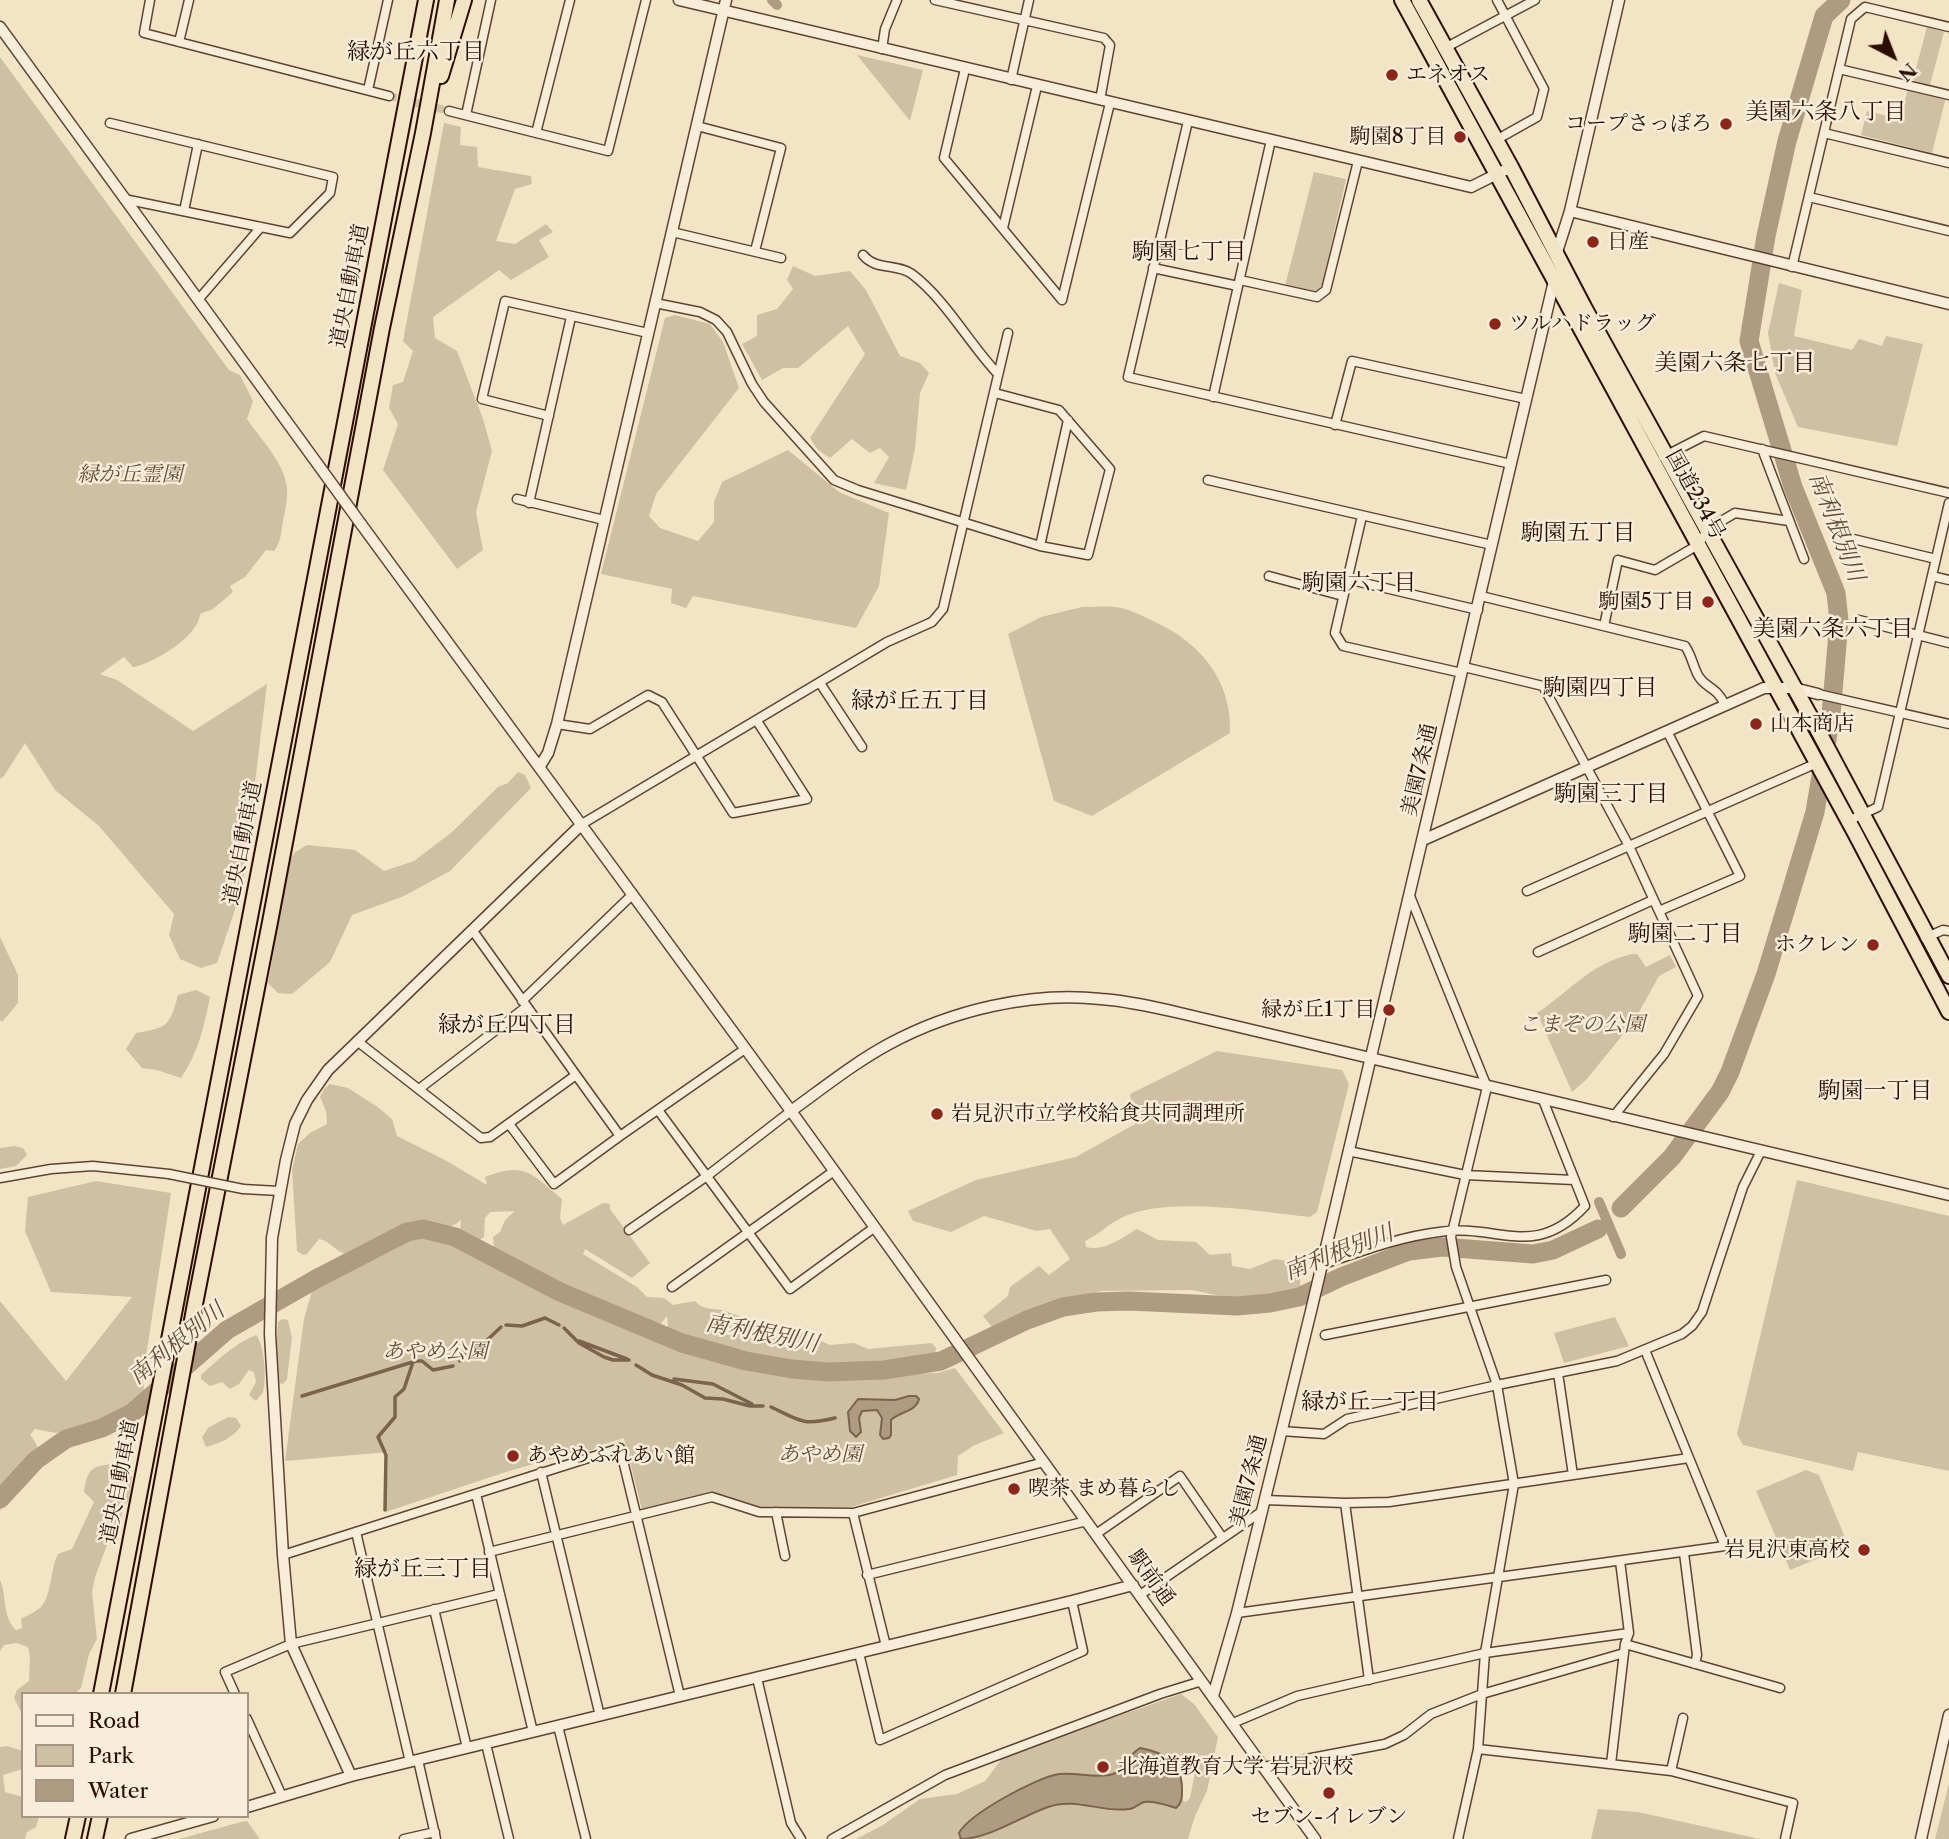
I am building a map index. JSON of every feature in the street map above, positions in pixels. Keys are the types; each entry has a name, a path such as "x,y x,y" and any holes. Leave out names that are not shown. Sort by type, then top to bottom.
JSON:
{"highway":[{"name":"道央自動車道","path":"101,1692 426,0"},
{"name":"道央自動車道","path":"123,1692 195,1304 447,0"},
{"path":"423,133 464,0"},
{"name":"国道234号","path":"1402,0 1496,140 1949,976"},
{"name":"国道234号","path":"1419,0 1437,51 1554,283 1699,545 1949,1011"},
{"path":"74,1839 78,1818"},
{"path":"95,1839 100,1818"}],"street":[{"path":"150,0 144,33 388,96"},
{"path":"179,42 189,0"},
{"path":"368,90 388,0"},
{"path":"466,115 491,0"},
{"path":"536,133 570,0"},
{"path":"449,111 608,151 646,0"},
{"path":"679,0 724,5 882,49 1471,187 1511,167"},
{"path":"882,49 885,29 897,0"},
{"path":"935,0 1104,38 1110,45 1105,102 1062,300 944,158 965,69"},
{"path":"1011,80 1029,0"},
{"path":"1496,140 1537,117 1544,89 1497,0"},
{"path":"1437,51 1535,0"},
{"name":"美園7条通","path":"1213,1696 1237,1613 1311,1311 1554,283 1556,254 1570,211 1619,0"},
{"path":"540,766 548,753 557,724 724,5"},
{"path":"1792,267 1851,19 1865,7 1949,27"},
{"name":"駅前通","path":"0,27 791,1111 1315,1839"},
{"path":"1839,69 1949,95"},
{"path":"1003,228 1037,86"},
{"path":"1188,121 1128,377 1511,464"},
{"path":"110,123 333,177 330,192 290,233 124,198"},
{"path":"697,126 781,148 755,251"},
{"path":"1824,133 1949,163"},
{"path":"1213,397 1271,140"},
{"path":"184,211 198,144"},
{"path":"1153,268 1317,297 1326,290 1358,160"},
{"path":"1809,197 1949,231"},
{"path":"1570,211 1949,304"},
{"path":"198,300 261,227"},
{"path":"672,232 782,258"},
{"path":"863,255 879,266 909,271 932,292 978,353 997,373"},
{"path":"549,416 482,399 505,301 648,333"},
{"path":"655,303 700,312 716,320 727,332 752,384 764,402 834,480 858,490 1040,546 1088,555 1110,469 1059,410 995,393"},
{"path":"529,503 571,317"},
{"path":"351,1776 291,1644 283,1555 270,1334 272,1238 279,1191 295,1124 328,1069 582,824 887,642 932,622 943,609 1008,333"},
{"path":"1335,425 1352,361 1526,400"},
{"path":"1040,546 1068,420"},
{"path":"1653,462 1704,436 1949,493"},
{"path":"1765,450 1804,559"},
{"path":"1208,480 1492,544"},
{"path":"517,499 604,520"},
{"path":"1848,821 1878,807 1949,503"},
{"path":"1604,626 1618,560 1656,570 1699,545 1708,529 1735,513 1789,521"},
{"path":"1362,516 1335,633 1343,646 1543,686 1629,846 1698,996 1664,1054 1613,1118"},
{"path":"1845,537 1936,559"},
{"path":"1269,576 1343,596"},
{"path":"1932,576 1949,580"},
{"path":"1348,579 1478,610"},
{"path":"1481,596 1685,646 1692,655 1700,678 1719,692 1725,705"},
{"path":"1860,620 1949,643"},
{"path":"820,683 862,747"},
{"path":"1423,840 1764,688 1794,688 1949,724"},
{"path":"557,724 590,729 648,695 662,702 733,813 807,799 757,721"},
{"path":"1658,911 1741,876 1667,731"},
{"path":"1527,891 1707,811 1813,756"},
{"path":"419,1089 524,1004 633,894"},
{"path":"1410,896 1487,1087 1451,1233 1456,1267 1497,1384 1514,1484 1485,1653 1478,1749 1458,1839"},
{"path":"1538,953 1653,900"},
{"path":"1913,944 1943,930 1949,931"},
{"path":"473,931 620,1136"},
{"path":"629,1230 707,1176 791,1111 877,1052 921,1029 988,1007 1046,999 1098,998 1134,1003 1949,1195"},
{"path":"357,1041 481,1138 491,1137 576,1075"},
{"path":"509,1124 554,1184 745,1049"},
{"path":"1320,1270 1385,1244 1451,1233 1526,1238 1552,1231 1585,1206 1543,1100"},
{"path":"658,1110 790,1289 875,1227"},
{"path":"1281,1431 1324,1434 1347,1419 1497,1384 1617,1361 1682,1334 1698,1319 1743,1186 1761,1151"},
{"path":"1348,1152 1465,1175 1574,1180"},
{"path":"0,1178 51,1169 93,1166 169,1174 243,1189 279,1191"},
{"path":"672,1287 834,1171"},
{"path":"1325,1335 1606,1280"},
{"path":"1237,1613 1726,1546 1644,1350"},
{"path":"1558,1373 1573,1475"},
{"path":"283,1555 620,1448 680,1696"},
{"path":"1265,1500 1389,1502 1689,1458"},
{"path":"489,1552 712,1497 759,1512 853,1513 1044,1462"},
{"path":"541,1472 600,1716"},
{"path":"1096,1534 1180,1476 1222,1537"},
{"path":"476,1494 534,1732"},
{"path":"1345,1503 1370,1680"},
{"path":"776,1512 785,1556"},
{"path":"1140,1595 1261,1512"},
{"path":"853,1513 886,1646"},
{"path":"867,1575 1087,1521"},
{"path":"356,1532 377,1623 436,1835 404,1839"},
{"path":"1684,1553 1697,1655 1695,1664"},
{"path":"1611,1764 1624,1648 1629,1633 1620,1561"},
{"path":"248,1807 351,1776 1133,1584"},
{"path":"234,1692 225,1672 291,1644 499,1594"},
{"path":"859,1653 880,1740 1083,1651 1072,1601"},
{"path":"434,1609 467,1748"},
{"path":"1233,1723 1297,1696 1485,1653 1629,1633"},
{"path":"1264,1767 1385,1744 1404,1735 1431,1714 1482,1694 1624,1648 1695,1664 1780,1688"},
{"path":"757,1678 791,1822 801,1839"},
{"path":"832,1839 945,1775 1160,1693 1202,1681"},
{"path":"1921,1839 1949,1714"},
{"path":"1671,1771 1683,1718"},
{"path":"248,1721 282,1796"},
{"path":"558,1726 586,1839"},
{"path":"486,1744 509,1839"},
{"path":"1478,1749 1671,1771 1793,1803 1785,1839"},
{"path":"136,1839 206,1818"}],"green space":[{"path":"1927,27 1944,32 1930,85 1913,80"},
{"path":"857,55 923,70 910,121"},
{"name":"緑が丘霊園","path":"0,57 229,370 240,375 253,401 247,419 272,452 285,479 286,505 279,541 274,551 266,550 245,577 230,586 233,592 213,609 200,614 192,631 174,648 152,661 133,667 124,657 100,674 117,680 193,731 267,684 242,889 217,963 201,968 180,959 169,935 174,914 99,826 55,790 25,743 0,779"},
{"path":"1908,89 1946,97 1932,153 1861,135 1867,111 1900,119"},
{"path":"444,123 461,127 460,145 477,147 478,167 531,176 532,184 515,189 496,241 515,244 546,224 553,232 539,240 549,257 511,280 499,270 433,317 435,338 457,351 492,451 476,512 483,550 457,569 383,470 398,424 389,408 393,385 403,382 413,351 403,341"},
{"path":"1314,172 1346,179 1322,285 1315,292 1285,286"},
{"path":"793,266 815,276 850,271 866,290 900,356 920,363 929,373 920,393 915,449 906,490 874,483 889,457 880,448 870,453 852,439 830,458 818,450 810,438 865,354 848,326 798,368 783,368 762,380 742,344 757,336 757,315 777,309 793,289 787,280"},
{"path":"1779,283 1802,290 1794,336 1852,350 1859,339 1882,346 1886,336 1923,344 1897,446 1798,427 1775,373 1768,333"},
{"path":"675,315 710,324 723,342 739,388 656,494 649,516 660,528 698,541 714,522 714,502 722,482 788,450 839,492 889,513 879,586 856,628 693,596 686,608 671,603 672,589 601,574 665,318"},
{"path":"1082,607 1125,609 1184,639 1198,651 1219,679 1229,714 1230,733 1092,816 1054,801 1008,634 1041,617"},
{"path":"518,772 525,775 531,788 450,871 404,896 352,915 330,962 292,994 278,993 268,983 289,863 294,853 307,845 355,850 384,871 414,861 452,832 498,787 508,783"},
{"path":"0,937 18,975 18,1003 2,1022 0,1020"},
{"name":"こまぞの公園","path":"1637,954 1646,967 1670,955 1676,967 1659,976 1634,1021 1586,1080 1572,1092 1537,1013 1592,971 1617,958"},
{"path":"196,990 210,997 200,1039 181,1078 142,1068 126,1049 136,1033 166,1024 178,995"},
{"path":"1217,1051 1342,1070 1349,1084 1317,1212 1310,1217 1214,1207 1162,1207 1121,1218 1085,1241 1086,1247 1106,1246 1137,1229 1158,1240 1196,1242 1210,1255 1231,1253 1232,1266 1250,1269 1275,1259 1301,1263 1300,1289 1240,1300 1192,1290 1101,1291 1034,1308 992,1327 983,1316 1008,1296 1010,1287 1039,1266 1049,1275 1070,1259 1050,1229 1037,1231 984,1216 951,1232 913,1221 908,1211 976,1180 1076,1157 1135,1124 1130,1094"},
{"name":"あやめ公園","path":"330,1084 348,1088 392,1119 397,1136 487,1185 485,1177 510,1170 519,1170 535,1177 562,1199 560,1218 563,1225 603,1203 610,1204 610,1209 650,1263 632,1278 585,1249 583,1254 637,1287 647,1297 664,1298 673,1305 695,1301 704,1307 770,1327 773,1335 801,1332 830,1345 854,1343 868,1349 932,1343 936,1348 934,1359 894,1372 814,1377 938,1373 955,1368 1004,1433 973,1446 958,1456 957,1475 851,1507 761,1509 711,1493 642,1510 624,1438 598,1446 589,1452 586,1449 506,1472 386,1512 388,1452 285,1461 304,1319 313,1287 407,1239 426,1235 448,1239 482,1251 532,1283 632,1332 598,1313 583,1292 527,1271 494,1247 493,1237 500,1232 505,1220 515,1211 490,1212 485,1218 484,1237 476,1242 460,1232 461,1220 447,1227 425,1223 398,1228 358,1253 342,1253 328,1242 319,1239 307,1254 303,1255 297,1251 292,1170 298,1144 310,1133 327,1124 326,1111 320,1097","holes":["667,1316 675,1344 706,1356 639,1335 655,1329"]},
{"path":"0,1148 23,1148 27,1155 16,1166 0,1169"},
{"path":"1797,1180 1949,1216 1949,1471 1858,1452 1853,1471 1743,1445 1737,1434"},
{"path":"96,1181 171,1193 143,1376 144,1395 129,1412 95,1428 83,1425 56,1433 35,1429 30,1435 38,1452 31,1470 14,1475 13,1490 0,1511 0,1301 66,1381 132,1297 51,1292 25,1231 28,1197"},
{"path":"1615,1317 1629,1346 1564,1363 1554,1333"},
{"path":"282,1319 288,1320 292,1338 287,1379 283,1384 279,1383 275,1362 278,1322"},
{"path":"256,1335 263,1353 265,1379 263,1392 256,1401 249,1395 256,1382 254,1372 249,1370 239,1384 230,1389 222,1382 210,1386 201,1379 201,1375 227,1352"},
{"path":"228,1417 236,1418 241,1426 225,1440 206,1447 202,1437 208,1428"},
{"path":"124,1460 129,1464 132,1476 129,1500 122,1508 121,1524 107,1545 95,1577 92,1592 97,1639 89,1654 81,1688 76,1692 21,1692 21,1712 14,1698 17,1690 29,1681 30,1656 28,1647 16,1643 4,1645 0,1651 0,1580 9,1619 16,1630 22,1628 21,1619 39,1609 45,1602 58,1554 72,1549 94,1502 84,1492 89,1474 97,1467"},
{"path":"1806,1470 1819,1475 1844,1535 1841,1549 1790,1570 1756,1491"},
{"name":"北海道教育大学 岩見沢校","path":"1181,1694 1194,1704 1218,1737 1207,1791 1188,1839 856,1839 883,1825 920,1799 957,1794 985,1781 1004,1756","holes":["1158,1759 1181,1768 1196,1767 1190,1798 1186,1802 1177,1798 1052,1801 1123,1770"]},
{"path":"0,1747 21,1750 21,1770 3,1775 5,1792 21,1796 21,1818 38,1818 36,1827 27,1832 25,1839 0,1839"},
{"path":"1949,1783 1949,1839 1935,1839"},
{"path":"1598,1809 1638,1812 1760,1839 1591,1839"},
{"path":"247,1821 260,1839 179,1839 241,1822"}],"water":[{"path":"909,1396 919,1399 911,1409 891,1420 889,1438 883,1439 880,1435 882,1418 877,1410 862,1411 859,1418 861,1432 856,1437 850,1431 848,1412 858,1399 895,1400"},
{"path":"1140,1748 1163,1755 1178,1770 1182,1796 1176,1808 1152,1802 1119,1810 1058,1804 982,1835 961,1839 959,1833 965,1825 1020,1789 1059,1774 1113,1774"}],"waterway":[{"path":"772,0 777,5"},
{"name":"南利根別川","path":"1621,1208 1672,1157 1720,1092 1730,1072 1766,974 1815,812 1831,715 1839,621 1836,593 1793,487 1749,341 1766,236 1787,141 1824,16 1841,0"},
{"path":"1599,1202 1621,1254"},
{"name":"南利根別川","path":"0,1499 36,1460 66,1439 102,1428 132,1413 227,1330 316,1279 407,1232 423,1229 455,1237 560,1292 682,1343 746,1361 828,1372 884,1370 941,1361 1027,1320 1063,1307 1129,1301 1237,1306 1270,1303 1299,1297 1341,1277 1409,1251 1442,1247 1533,1254 1553,1250 1598,1229"},
{"path":"506,1325 522,1326 545,1318 559,1325"},
{"path":"460,1361 465,1352 483,1344 501,1327"},
{"path":"564,1328 579,1343 604,1357 629,1360"},
{"path":"579,1341 627,1359"},
{"path":"302,1396 416,1361 422,1361 433,1370 453,1366"},
{"path":"385,1510 386,1455 378,1437 395,1417 395,1397 404,1389 413,1362"},
{"path":"636,1365 652,1375 682,1385 705,1398 763,1406"},
{"path":"674,1379 713,1384 752,1404"},
{"path":"771,1407 802,1421 815,1422 835,1418"}],"tunnel":[{"path":"389,96 449,111"}],"place":[{"name":"エネオス","path":"1392,75"},
{"name":"コープさっぽろ","path":"1726,124"},
{"name":"駒園8丁目","path":"1460,137"},
{"name":"日産","path":"1593,242"},
{"name":"ツルハドラッグ","path":"1495,324"},
{"name":"駒園5丁目","path":"1708,602"},
{"name":"山本商店","path":"1756,724"},
{"name":"ホクレン","path":"1873,945"},
{"name":"緑が丘1丁目","path":"1389,1010"},
{"name":"岩見沢市立学校給食共同調理所","path":"937,1114"},
{"name":"あやめふれあい館","path":"513,1456"},
{"name":"喫茶 まめ暮らし","path":"1014,1489"},
{"name":"岩見沢東高校","path":"1864,1550"},
{"name":"北海道教育大学 岩見沢校","path":"1103,1767"},
{"name":"セブン-イレブン","path":"1329,1793"}],"district":[{"name":"緑が丘六丁目","path":"416,52"},
{"name":"美園六条八丁目","path":"1826,112"},
{"name":"駒園七丁目","path":"1189,252"},
{"name":"美園六条七丁目","path":"1735,363"},
{"name":"駒園五丁目","path":"1578,533"},
{"name":"駒園六丁目","path":"1359,583"},
{"name":"美園六条六丁目","path":"1833,629"},
{"name":"駒園四丁目","path":"1600,688"},
{"name":"緑が丘五丁目","path":"920,701"},
{"name":"駒園三丁目","path":"1611,794"},
{"name":"駒園二丁目","path":"1685,934"},
{"name":"緑が丘四丁目","path":"507,1025"},
{"name":"駒園一丁目","path":"1875,1091"},
{"name":"緑が丘一丁目","path":"1370,1402"},
{"name":"緑が丘三丁目","path":"423,1569"}],"park label":[{"name":"あやめ園","path":"820,1455"}]}
